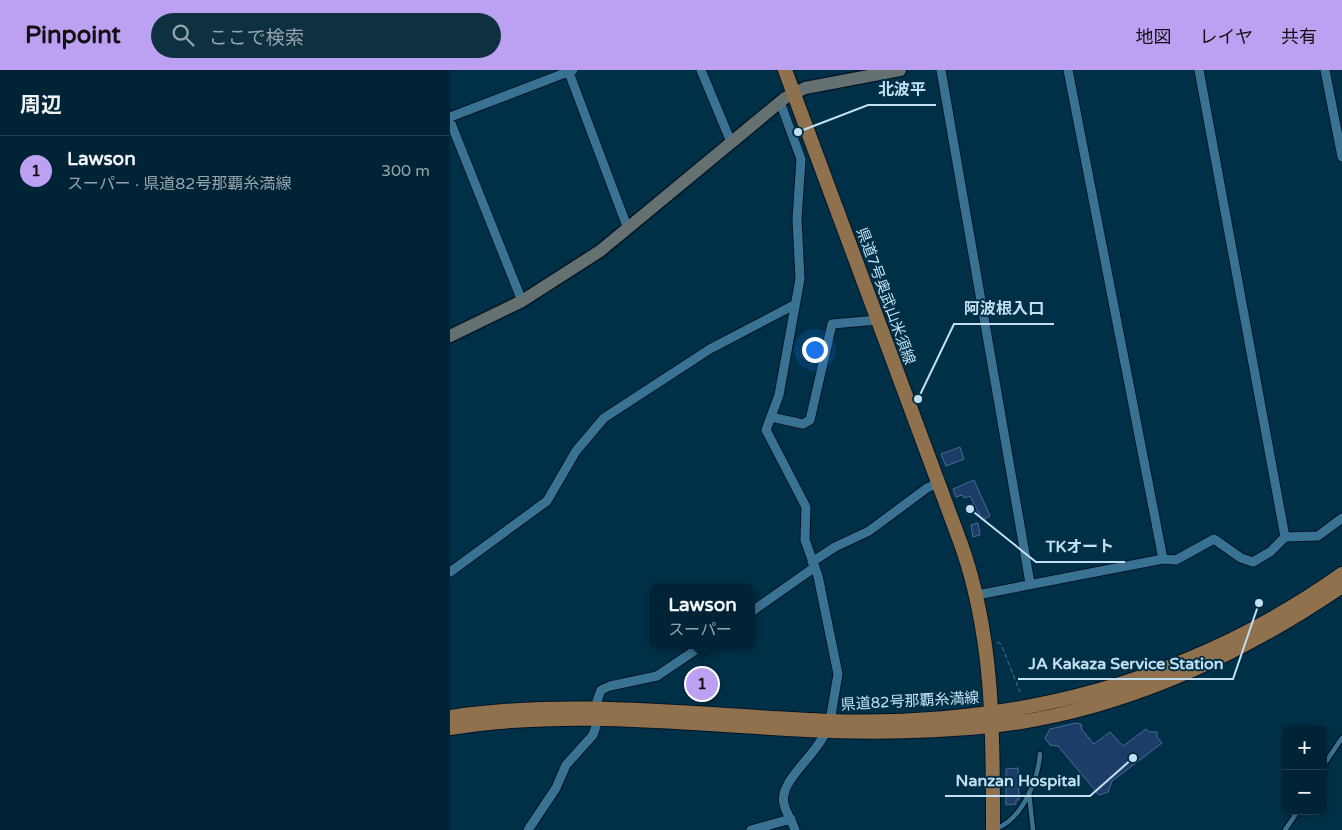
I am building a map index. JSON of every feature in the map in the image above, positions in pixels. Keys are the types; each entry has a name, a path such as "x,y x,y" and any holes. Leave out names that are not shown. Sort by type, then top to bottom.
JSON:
{"main road":[{"name":"県道7号奥武山米須線","path":"785,70 965,556 976,594 986,641 992,719 993,830"},
{"name":"県道82号那覇糸満線","path":"992,719 1115,686 1197,657 1283,613 1342,574"},
{"name":"県道82号那覇糸満線","path":"450,717 513,710 828,726 894,720 992,719 1099,703 1175,677 1266,634 1342,586"},
{"name":"県道82号那覇糸満線","path":"450,728 596,714"}],"street":[{"path":"450,116 570,70 628,229"},
{"path":"701,70 731,142"},
{"path":"450,336 522,301 570,271 628,229 731,142 794,93 805,88 900,70"},
{"path":"941,70 1030,583"},
{"path":"1068,70 1163,559"},
{"path":"1199,70 1285,537"},
{"path":"1326,70 1342,158"},
{"path":"780,102 801,159 797,219 800,279 779,395 766,430 806,507 806,540 814,565 838,674 828,726 820,745 784,790 784,805 795,830"},
{"path":"450,121 522,301"},
{"path":"450,572 547,501 576,451 604,418 710,349 794,305"},
{"path":"771,416 803,424 810,420 832,324 878,320"},
{"path":"755,609 835,547 869,531 927,488 938,483"},
{"path":"976,594 1163,559 1176,560 1214,539 1241,558 1253,562 1270,552 1285,537 1318,536 1342,518"},
{"path":"528,830 556,788 566,765 592,735 598,694 605,688 657,676 698,649"},
{"path":"751,830 791,819"}],"lane":[{"path":"1327,760 1342,738"},
{"path":"993,830 1010,820 1029,793 1036,776 1040,754"},
{"path":"1029,793 1033,830"},
{"path":"1285,830 1295,815"}],"path":[{"path":"986,641 996,641 1001,644 1020,692"}],"building":[{"path":"960,447 964,459 946,466 941,454"},
{"path":"974,480 990,516 982,520 970,496 964,498 962,495 956,497 953,489"},
{"path":"978,523 980,535 973,537 971,525"},
{"path":"691,674 713,676 712,688 689,686"},
{"path":"1076,723 1081,724 1082,730 1094,744 1110,732 1123,746 1146,729 1149,732 1157,732 1157,737 1162,743 1112,781 1108,792 1099,795 1058,746 1050,745 1045,738 1050,729"},
{"path":"1018,768 1019,800 1016,800 1016,804 1006,805 1006,769"}],"place":[{"name":"北波平","path":"798,132"},
{"name":"阿波根入口","path":"918,399"},
{"name":"TKオート","path":"970,509"},
{"name":"JA Kakaza Service Station","path":"1259,603"},
{"name":"Lawson","path":"702,684"},
{"name":"Nanzan Hospital","path":"1133,758"}]}
